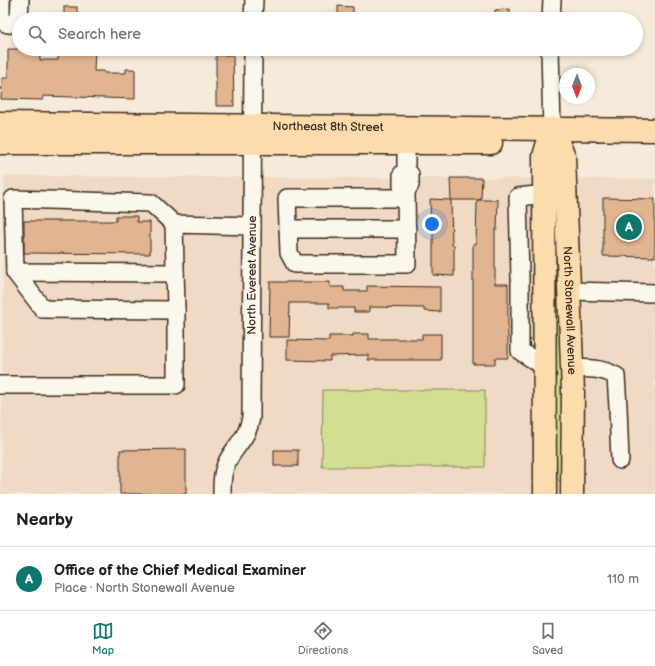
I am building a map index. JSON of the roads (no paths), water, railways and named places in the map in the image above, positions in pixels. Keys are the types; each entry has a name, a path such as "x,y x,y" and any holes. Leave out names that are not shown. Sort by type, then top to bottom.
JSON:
{"main road":[{"name":"Northeast 8th Street","path":"0,123 252,134 406,143 553,138 655,130"},
{"name":"Northeast 8th Street","path":"0,143 252,134 553,138 655,143"},
{"name":"North Stonewall Avenue","path":"545,494 544,156 553,138"},
{"name":"North Stonewall Avenue","path":"553,138 564,156 573,392 572,494"}],"street":[{"path":"1,0 1,20 6,24 12,23"},
{"path":"19,12 20,0"},
{"path":"253,12 254,0"},
{"path":"551,12 552,0"},
{"name":"North Everest Avenue","path":"222,494 222,476 226,464 245,436 251,417 253,56"},
{"name":"North Stonewall Avenue","path":"550,56 553,138"},
{"path":"406,143 406,170 402,174 402,186 406,195 407,264 295,264 289,253 287,198 406,195"},
{"path":"176,310 43,309 15,272 13,199 151,203 174,224 252,226"},
{"path":"0,385 176,385 174,224"},
{"path":"288,229 407,229"},
{"path":"15,272 175,273"},
{"path":"569,291 655,293"},
{"path":"572,369 589,368 608,371 616,376 620,460"}],"place":[{"name":"Office of the Chief Medical Examiner","path":"629,227"}]}
